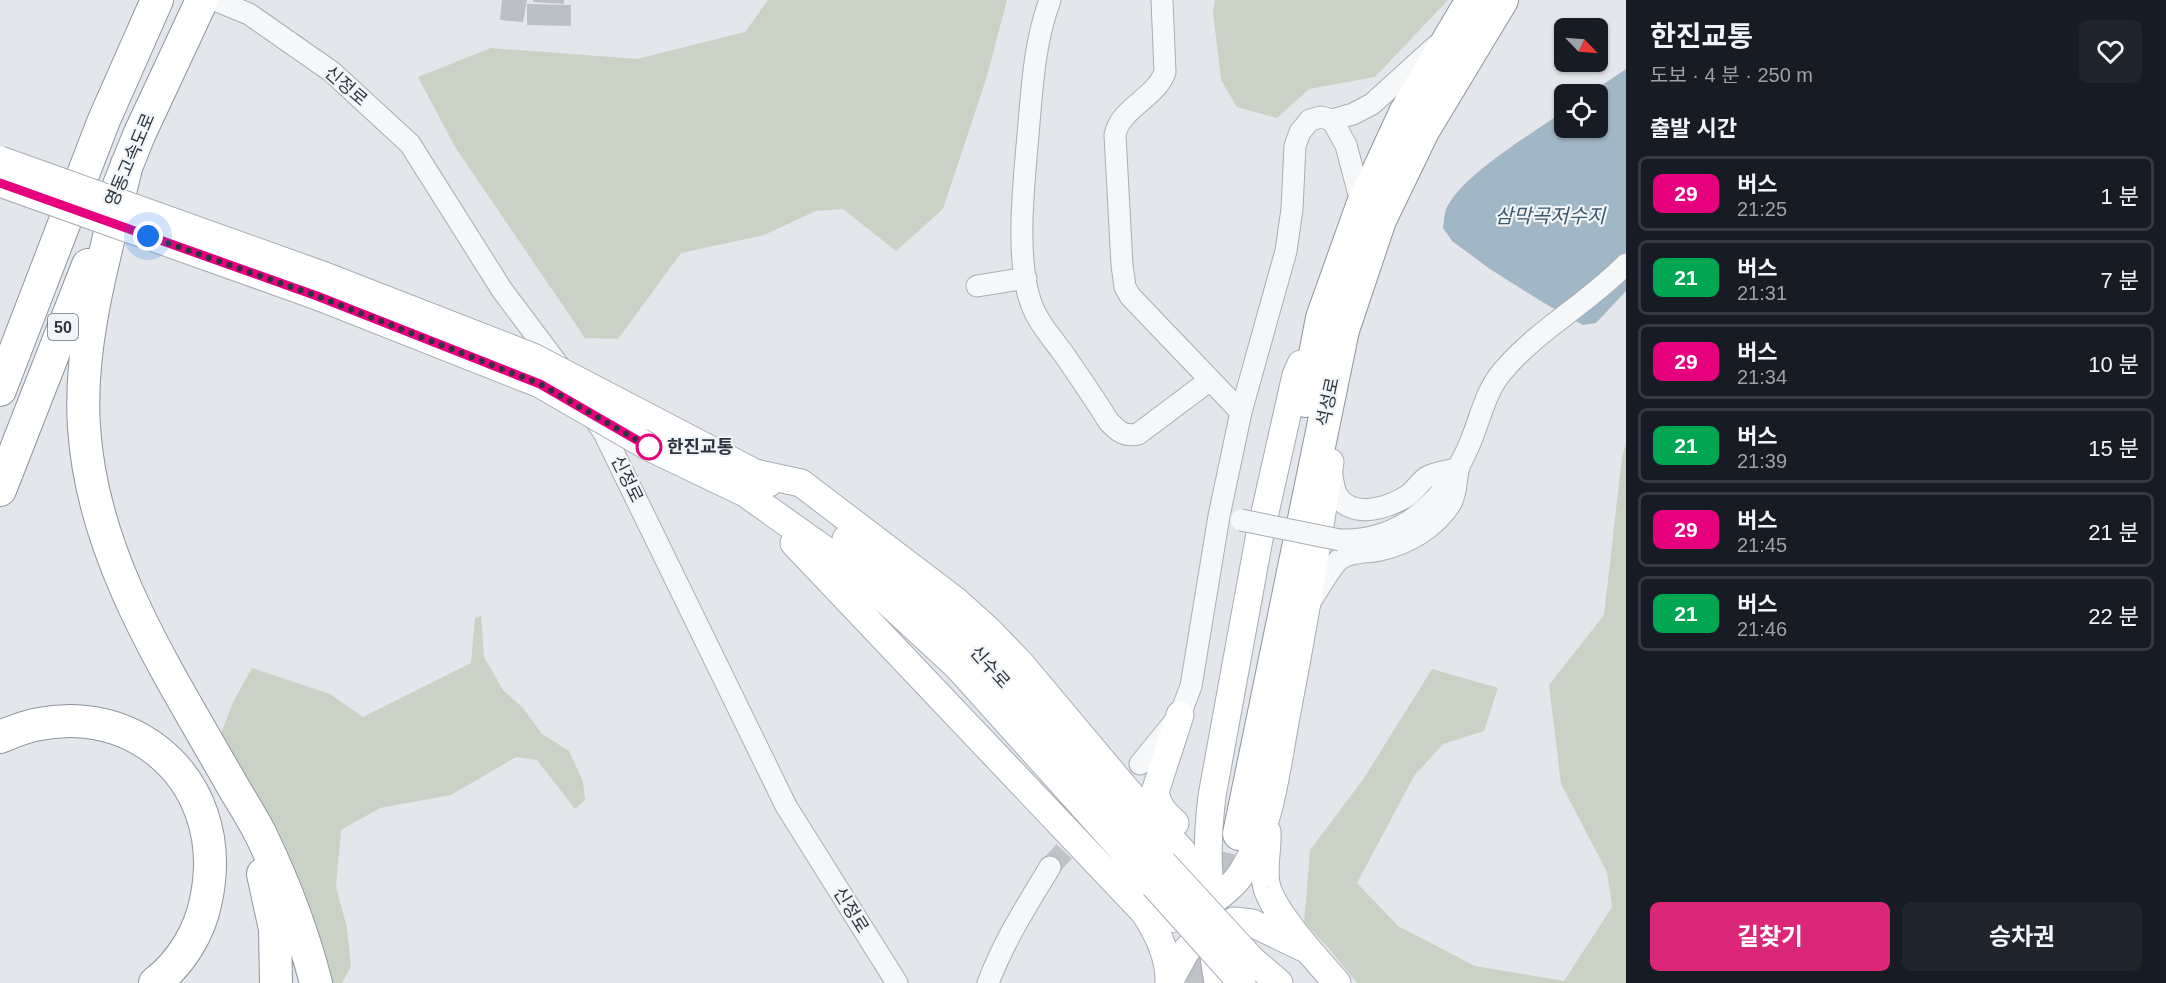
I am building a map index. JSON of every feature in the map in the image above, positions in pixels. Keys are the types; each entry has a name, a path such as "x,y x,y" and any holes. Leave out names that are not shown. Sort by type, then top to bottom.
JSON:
{"highway":[{"name":"영동고속도로","path":"0,390 104,120 157,0"},
{"name":"영동고속도로","path":"0,490 127,164 202,0"},
{"name":"석성로","path":"1224,833 1332,324 1362,206 1405,113 1472,0"},
{"name":"석성로","path":"1332,324 1423,131 1502,0"},
{"path":"127,164 102,271 84,383 84,427 89,468 98,508 109,544 138,616 260,833 297,917 316,983"},
{"path":"0,737 37,724 60,720 100,724 138,738 155,748 185,778 205,819 211,871 204,911 187,948 154,983"},
{"path":"228,778 250,834 266,884 275,929 276,983"}],"main road":[{"name":"신수로","path":"0,160 325,276 533,357 646,416 750,483 852,569 957,666 1159,874 1247,972 1279,983"},
{"name":"신수로","path":"0,183 317,296 540,384 649,447 750,483"},
{"path":"1332,324 1341,394 1307,606 1266,819 1266,877 1268,888 1280,911 1307,950 1336,983"},
{"path":"1218,983 1214,930 1209,901 1208,867 1224,833 1212,796 1259,539 1296,375 1332,324"},
{"path":"750,483 801,483 900,557 956,601 987,629 1020,663 1140,806 1182,851 1209,901"},
{"path":"750,483 1144,912 1155,928 1165,953 1169,981"},
{"path":"1176,824 1162,811 1156,801 1155,792 1180,715"},
{"path":"1140,806 1167,823 1176,824 1190,822 1212,796"},
{"path":"1224,833 1215,840 1230,846 1245,845 1266,819"},
{"path":"1144,912 1159,919 1175,919 1199,909 1231,885 1240,876 1266,819"},
{"path":"1169,981 1186,951 1197,938 1234,921 1252,923 1307,950"},
{"path":"1214,930 1231,983"}],"street":[{"name":"신정로","path":"215,0 249,14 332,72 410,144 502,290 581,396 604,433 786,806 897,983"},
{"path":"1050,0 1034,64 1025,169 1022,233 1031,304 1047,332 1109,422 1120,433 1130,436 1138,434 1210,380"},
{"path":"1162,0 1165,72 1155,89 1116,126 1125,287 1130,296 1240,412"},
{"path":"1140,764 1180,715 1191,686 1219,516 1240,412 1286,251 1292,209 1295,146 1300,132 1310,120 1321,117 1332,120 1353,114 1371,104 1454,29"},
{"path":"1332,120 1346,145 1362,206"},
{"path":"1307,606 1341,558 1355,553 1381,550 1410,540 1437,519 1453,501 1459,468 1484,406 1500,375 1527,345 1588,300 1626,264"},
{"path":"977,286 1026,278"},
{"path":"1330,462 1334,489 1340,499 1364,510 1390,505 1417,489 1426,477 1459,468"},
{"path":"1219,516 1340,540 1360,541 1388,534 1407,524 1423,511 1459,468"},
{"path":"988,983 1000,954 1050,867"}],"shaded area":[{"path":"768,0 1007,0 987,76 943,209 896,251 843,209 816,211 764,235 681,253 618,339 585,338 455,147 418,77 491,48 637,59 745,32"},
{"path":"1215,0 1448,0 1375,77 1309,89 1277,118 1237,107 1221,80 1213,12"},
{"path":"1626,443 1626,983 1357,983 1304,922 1310,850 1364,778 1432,669 1498,688 1484,731 1443,744 1414,776 1357,883 1398,926 1475,966 1564,981 1612,907 1607,872 1561,784 1549,685 1604,615 1622,457"},
{"path":"481,616 484,657 503,690 523,708 542,734 569,751 583,781 585,800 575,809 537,760 516,757 451,795 380,808 341,830 336,887 347,928 351,966 342,983 323,983 219,739 233,702 252,668 330,694 363,717 471,663 475,618"}],"water":[{"name":"삼막곡저수지","path":"1626,69 1626,291 1596,323 1583,325 1490,269 1452,241 1443,228 1446,209 1467,182 1554,118 1554,138 1608,138 1608,84 1604,84"}],"building":[{"path":"502,0 527,0 523,22 500,20"},
{"path":"533,0 564,0 564,4 533,2"},
{"path":"527,4 571,5 571,26 527,25"}],"tunnel":[{"path":"1050,867 1085,828"},
{"path":"1212,882 1224,831"},
{"path":"1188,983 1201,928"}],"bus line":[{"name":"29","path":"0,183 317,296 540,384 649,447"}],"place":[{"name":"한진교통","path":"649,447"}],"route":[{"path":"148,236 317,296 540,384 649,447"}]}
